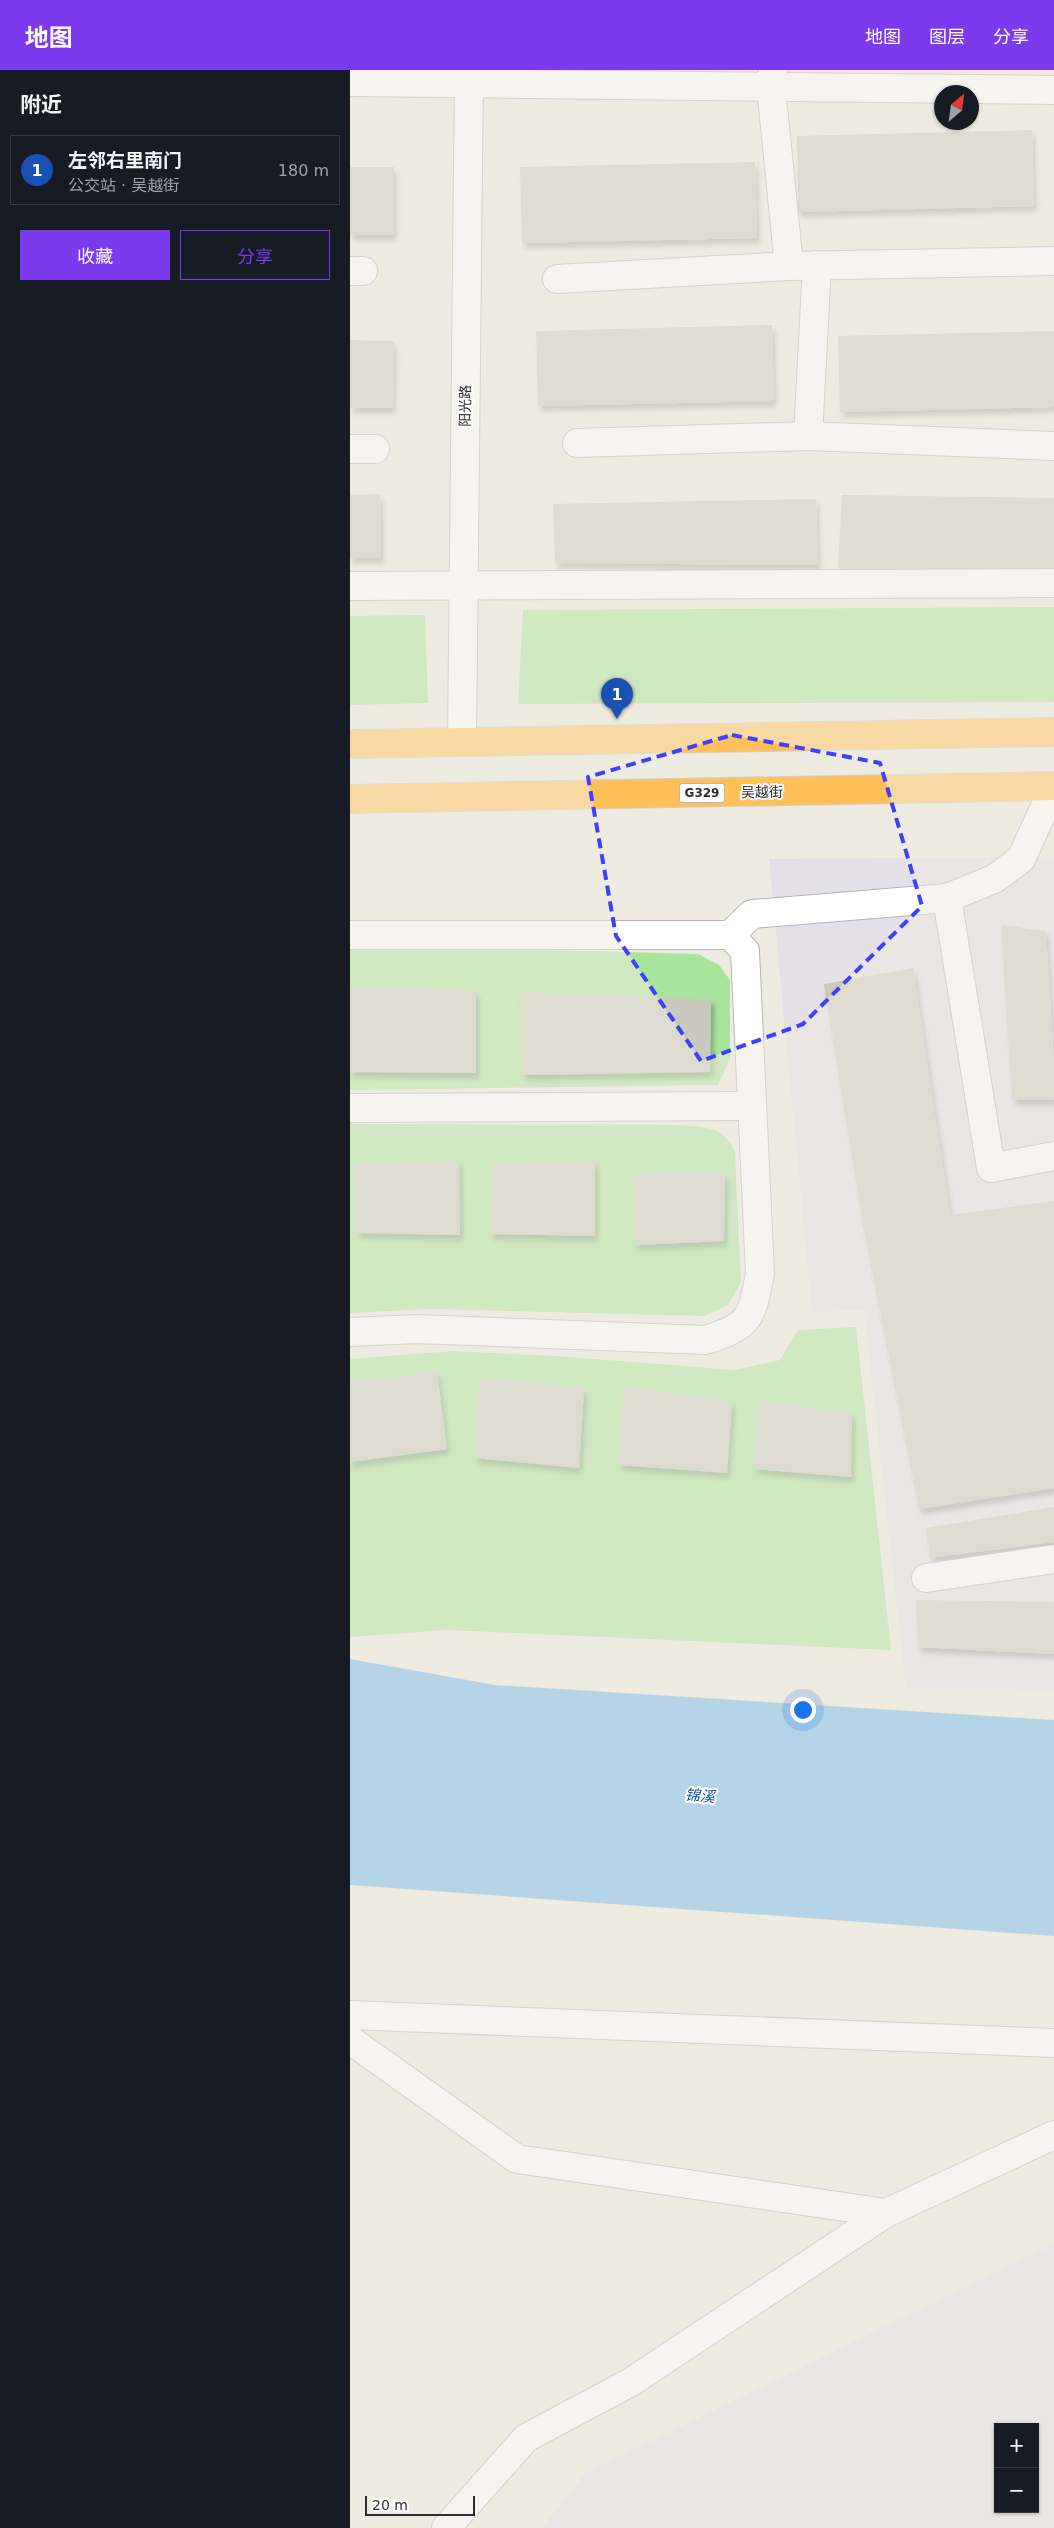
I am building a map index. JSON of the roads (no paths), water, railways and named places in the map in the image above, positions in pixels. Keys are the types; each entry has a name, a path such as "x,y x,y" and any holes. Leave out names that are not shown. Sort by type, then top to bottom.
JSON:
{"highway":[{"path":"350,744 1054,732"},
{"name":"吴越街","path":"350,799 1054,787"}],"street":[{"path":"350,82 469,77 772,79 1054,90"},
{"name":"阳光路","path":"462,742 462,585 469,77"},
{"path":"772,79 789,266"},
{"path":"557,279 789,266 1054,261"},
{"path":"808,436 817,265"},
{"path":"577,443 808,436 1054,446"},
{"path":"350,586 1054,583"},
{"path":"350,935 730,935 752,914 947,898 994,879 1021,859 1054,787"},
{"path":"947,898 992,1168 1054,1156"},
{"path":"350,1332 416,1329 706,1340 735,1331 753,1311 760,1274 745,951 730,935"},
{"path":"350,1108 752,1106"},
{"path":"926,1578 1054,1558"},
{"path":"350,2015 1054,2043"},
{"path":"350,2040 517,2159 886,2213"},
{"path":"446,2528 526,2438 632,2382 886,2213 1054,2135"}],"water":[{"name":"锦溪","path":"350,1659 495,1685 1054,1720 1054,1936 350,1885"}],"place":[{"name":"左邻右里南门","path":"617,719"}]}
